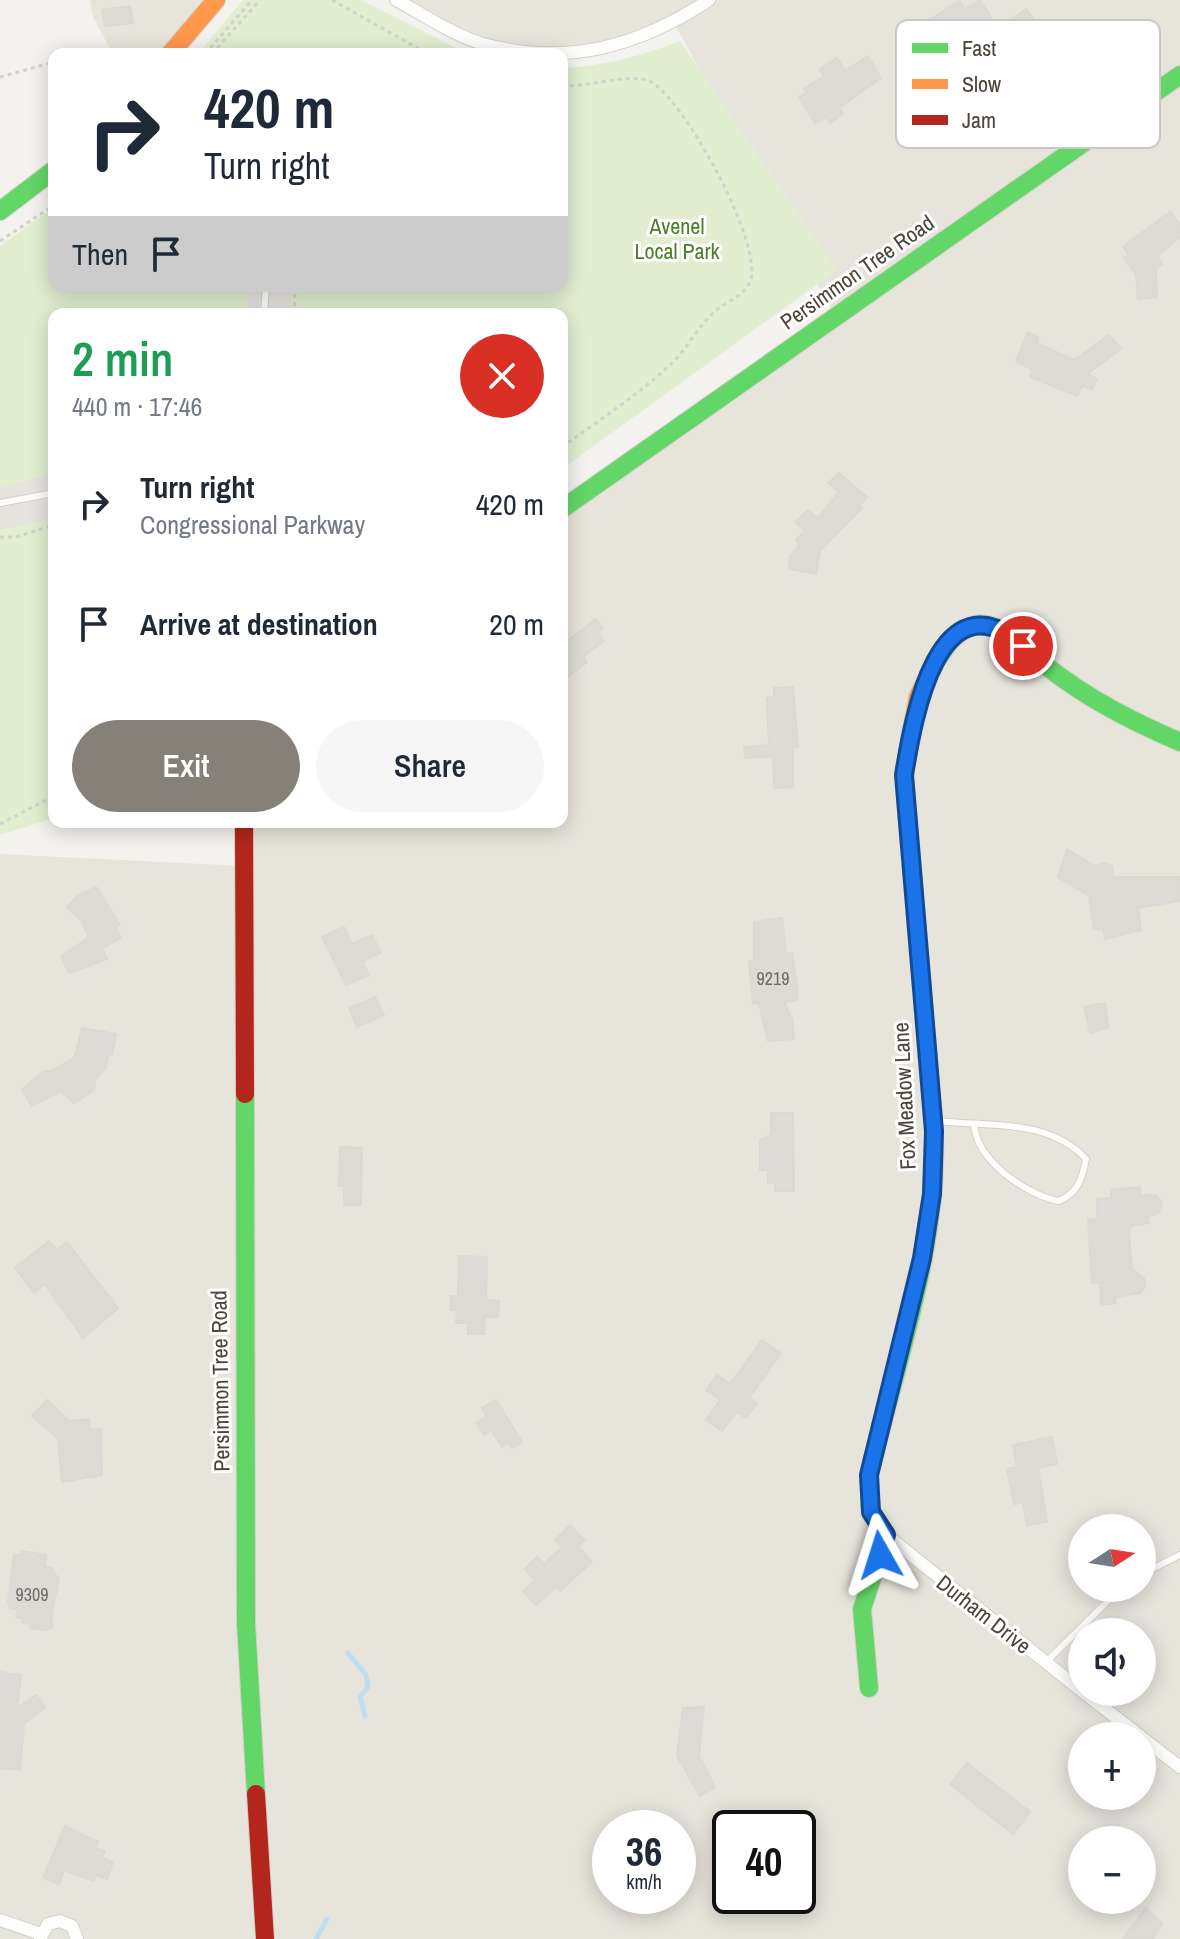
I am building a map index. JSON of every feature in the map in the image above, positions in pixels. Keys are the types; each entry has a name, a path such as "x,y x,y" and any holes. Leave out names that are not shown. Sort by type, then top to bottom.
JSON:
{"main road":[{"path":"175,48 216,0"},
{"name":"Persimmon Tree Road","path":"1160,89 1180,75"},
{"name":"Persimmon Tree Road","path":"568,505 1076,148"},
{"path":"0,211 48,175"},
{"name":"Fox Meadow Lane","path":"886,1535 871,1512 869,1475 922,1258 932,1194 933,1120 904,775 918,697 928,674 950,640 975,625 1003,629 1063,682 1126,719 1180,742"},
{"name":"Persimmon Tree Road","path":"244,828 246,1623 265,1939"},
{"path":"869,1688 862,1609 886,1535"}],"street":[{"path":"396,0 482,43 505,48"},
{"path":"568,52 628,44 674,23 709,0"},
{"name":"Durham Drive","path":"886,1535 1068,1681"},
{"name":"Durham Drive","path":"1100,1706 1121,1722"},
{"name":"Durham Drive","path":"1156,1749 1180,1767"},
{"path":"0,1920 40,1937 48,1924 60,1921 72,1926 77,1939"}],"lane":[{"path":"0,503 48,494"},
{"path":"933,1120 1037,1130 1074,1146 1086,1159 1073,1195 1059,1201 1025,1190 988,1155 975,1136 974,1124"},
{"path":"1156,1567 1180,1555"},
{"path":"1045,1663 1107,1602"}],"path":[{"path":"210,48 252,0"},
{"path":"217,48 260,0"},
{"path":"332,0 417,48"},
{"path":"0,77 48,64"},
{"path":"568,85 645,79 664,88 711,159 747,239 754,262 750,282 736,298 716,311 674,361 568,442"},
{"path":"0,241 48,209"},
{"path":"0,537 16,537 48,527"},
{"path":"0,824 48,799"}],"shaded area":[{"path":"90,0 202,0 168,48 110,48 93,17"},
{"path":"396,0 1180,0 1180,1939 0,1939 0,854 243,866 244,828 568,828 568,505 835,317 674,23 574,52 568,51 568,48 482,43"},
{"path":"247,292 292,292 290,308 247,308"},
{"path":"48,475 48,519 0,530 0,488"}],"green space":[{"path":"243,0 361,0 456,48 203,48"},
{"name":"Avenel Local Park","path":"680,41 837,270 568,465 568,308 48,308 48,820 0,835 0,246 48,211 48,292 568,292 568,67 593,65"}],"building":[{"path":"980,0 993,20 929,20 959,1 965,9"},
{"path":"130,6 133,23 105,26 102,10"},
{"path":"1026,9 1034,20 1011,20"},
{"path":"868,56 881,78 839,108 843,114 830,123 826,117 815,123 799,97 807,92 804,89 824,76 820,69 837,58 845,71"},
{"path":"1170,212 1180,225 1180,237 1157,256 1162,264 1156,268 1157,297 1138,299 1136,274 1124,258 1129,255 1123,247"},
{"path":"1028,332 1038,337 1037,343 1074,360 1109,335 1121,349 1087,374 1097,379 1092,389 1082,386 1077,396 1030,377 1033,370 1016,361"},
{"path":"839,473 867,497 859,506 862,508 820,551 816,574 789,569 790,557 799,545 796,540 805,531 795,522 808,510 818,518 839,492 828,483"},
{"path":"596,619 603,629 597,633 604,641 583,657 587,662 568,676 568,640"},
{"path":"793,687 798,747 793,747 793,787 774,788 773,756 745,758 744,747 769,745 767,698 774,697 774,688"},
{"path":"1067,849 1094,866 1104,863 1112,866 1113,877 1180,877 1180,901 1138,908 1141,930 1105,939 1103,929 1094,930 1089,896 1058,877"},
{"path":"96,887 120,925 115,927 121,938 102,948 107,959 69,973 61,957 89,937 81,920 67,907 77,896"},
{"path":"782,918 786,954 792,953 798,996 797,1000 784,1002 792,1019 794,1039 768,1041 759,1003 753,1004 749,962 754,961 754,922"},
{"path":"344,927 352,944 372,935 381,953 362,961 369,975 346,985 322,937"},
{"path":"375,997 384,1015 357,1027 349,1008"},
{"path":"1105,1003 1108,1027 1090,1033 1084,1007"},
{"path":"82,1028 116,1034 112,1055 109,1054 106,1067 95,1080 94,1090 74,1103 60,1091 32,1106 22,1090 44,1071 52,1071 75,1057"},
{"path":"771,1113 793,1113 794,1191 775,1191 775,1183 768,1183 768,1170 760,1170 760,1140 771,1135"},
{"path":"340,1147 362,1148 361,1205 344,1205 344,1186 339,1186"},
{"path":"1140,1187 1140,1195 1155,1195 1162,1202 1159,1212 1148,1217 1149,1223 1131,1226 1129,1235 1132,1269 1144,1278 1145,1287 1140,1293 1115,1297 1116,1303 1101,1305 1100,1283 1092,1283 1088,1220 1097,1219 1097,1199 1111,1198 1111,1190"},
{"path":"49,1241 57,1250 67,1242 118,1308 83,1338 45,1284 34,1293 15,1268"},
{"path":"459,1256 487,1257 486,1300 499,1301 498,1317 485,1317 484,1334 468,1334 468,1323 456,1323 457,1310 451,1310 451,1296 458,1296"},
{"path":"762,1340 781,1353 749,1398 757,1403 746,1418 736,1412 722,1431 706,1420 720,1400 706,1390 717,1375 730,1384"},
{"path":"47,1400 69,1421 89,1419 90,1430 101,1429 102,1475 62,1482 58,1438 32,1416"},
{"path":"496,1400 522,1442 512,1448 509,1443 502,1447 491,1430 484,1435 477,1423 487,1417 482,1408"},
{"path":"1052,1437 1057,1464 1038,1468 1047,1522 1027,1525 1023,1502 1014,1504 1007,1469 1017,1467 1013,1445"},
{"path":"570,1525 585,1541 578,1546 592,1562 560,1591 557,1586 536,1605 523,1591 535,1580 525,1569 537,1557 544,1564 562,1547 555,1540"},
{"path":"22,1551 46,1555 45,1567 51,1567 59,1580 51,1616 53,1627 47,1630 31,1628 32,1624 23,1623 24,1619 16,1617 18,1609 10,1608 8,1602 14,1554 20,1555"},
{"path":"0,1672 21,1675 17,1708 36,1695 45,1707 24,1724 20,1770 0,1768"},
{"path":"704,1707 699,1756 715,1787 700,1796 677,1756 683,1708"},
{"path":"967,1763 1030,1812 1013,1834 950,1784"},
{"path":"65,1826 98,1842 95,1848 105,1851 102,1858 113,1862 107,1879 96,1875 94,1881 64,1870 59,1884 43,1878"},
{"path":"1142,1914 1152,1914 1162,1924 1153,1939 1123,1939"}],"waterway":[{"path":"348,1653 366,1675 368,1687 360,1697 365,1716"},
{"path":"316,1939 327,1919"}],"traffic: fast":[{"path":"1160,89 1180,75"},
{"path":"568,505 1076,148"},
{"path":"0,211 48,175"},
{"path":"932,668 949,642 961,632 975,625 993,626 1094,699 1180,742"},
{"path":"245,1094 246,1623 256,1794"},
{"path":"869,1688 862,1609 886,1535 871,1512 869,1475 924,1254 931,1208 933,1122"}],"traffic: slow":[{"path":"175,48 216,0"},
{"path":"932,668 918,697 904,775 933,1122"}],"traffic: jam":[{"path":"244,828 245,1094"},
{"path":"256,1794 265,1939"}],"route":[{"path":"880,1555 886,1535 871,1512 869,1475 922,1258 932,1194 934,1131 904,775 918,697 928,674 950,640 975,625 1003,629 1023,646"}]}
